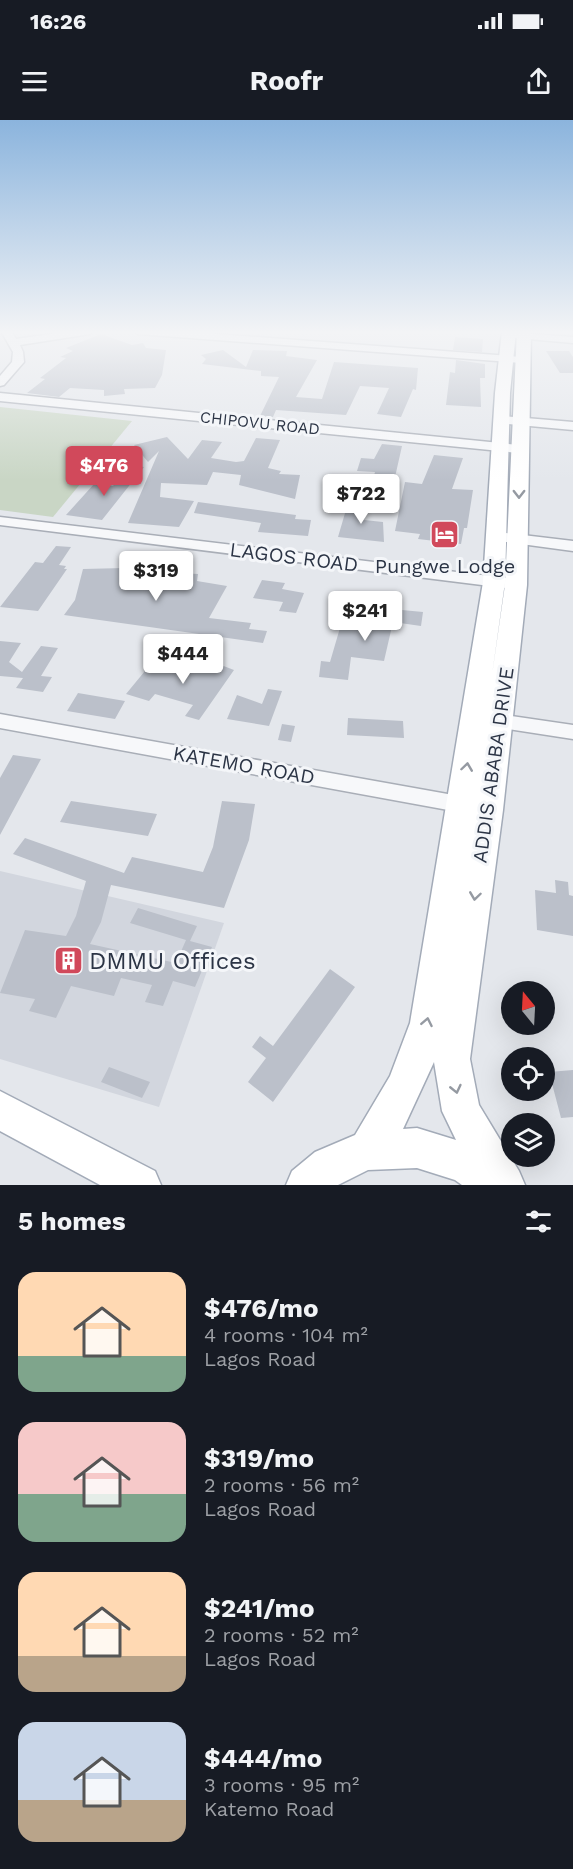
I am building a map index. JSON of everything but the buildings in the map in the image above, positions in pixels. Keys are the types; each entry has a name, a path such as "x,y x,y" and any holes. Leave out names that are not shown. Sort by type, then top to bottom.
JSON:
{"main road":[{"name":"ADDIS ABABA DRIVE","path":"505,1185 461,1111 452,1059 475,807 505,583 514,381"},
{"name":"ADDIS ABABA DRIVE","path":"368,1150 402,1096 422,1047 475,807"},
{"path":"1,1114 141,1185"},
{"path":"306,1185 329,1166 368,1150 417,1148 466,1163 496,1185"}],"street":[{"name":"CHIPOVU ROAD","path":"0,397 509,448"},
{"path":"512,420 573,426"},
{"name":"LAGOS ROAD","path":"0,521 505,583"},
{"path":"508,539 573,546"},
{"path":"486,719 573,732"},
{"name":"KATEMO ROAD","path":"0,721 475,807"}],"shaded area":[{"name":"DMMU Offices","path":"0,871 224,923 159,1107 0,1059"}],"green space":[{"path":"0,407 132,421 53,517 0,510"}],"place":[{"name":"Pungwe Lodge","path":"445,535"},
{"name":"DMMU Offices","path":"68,961"}]}
